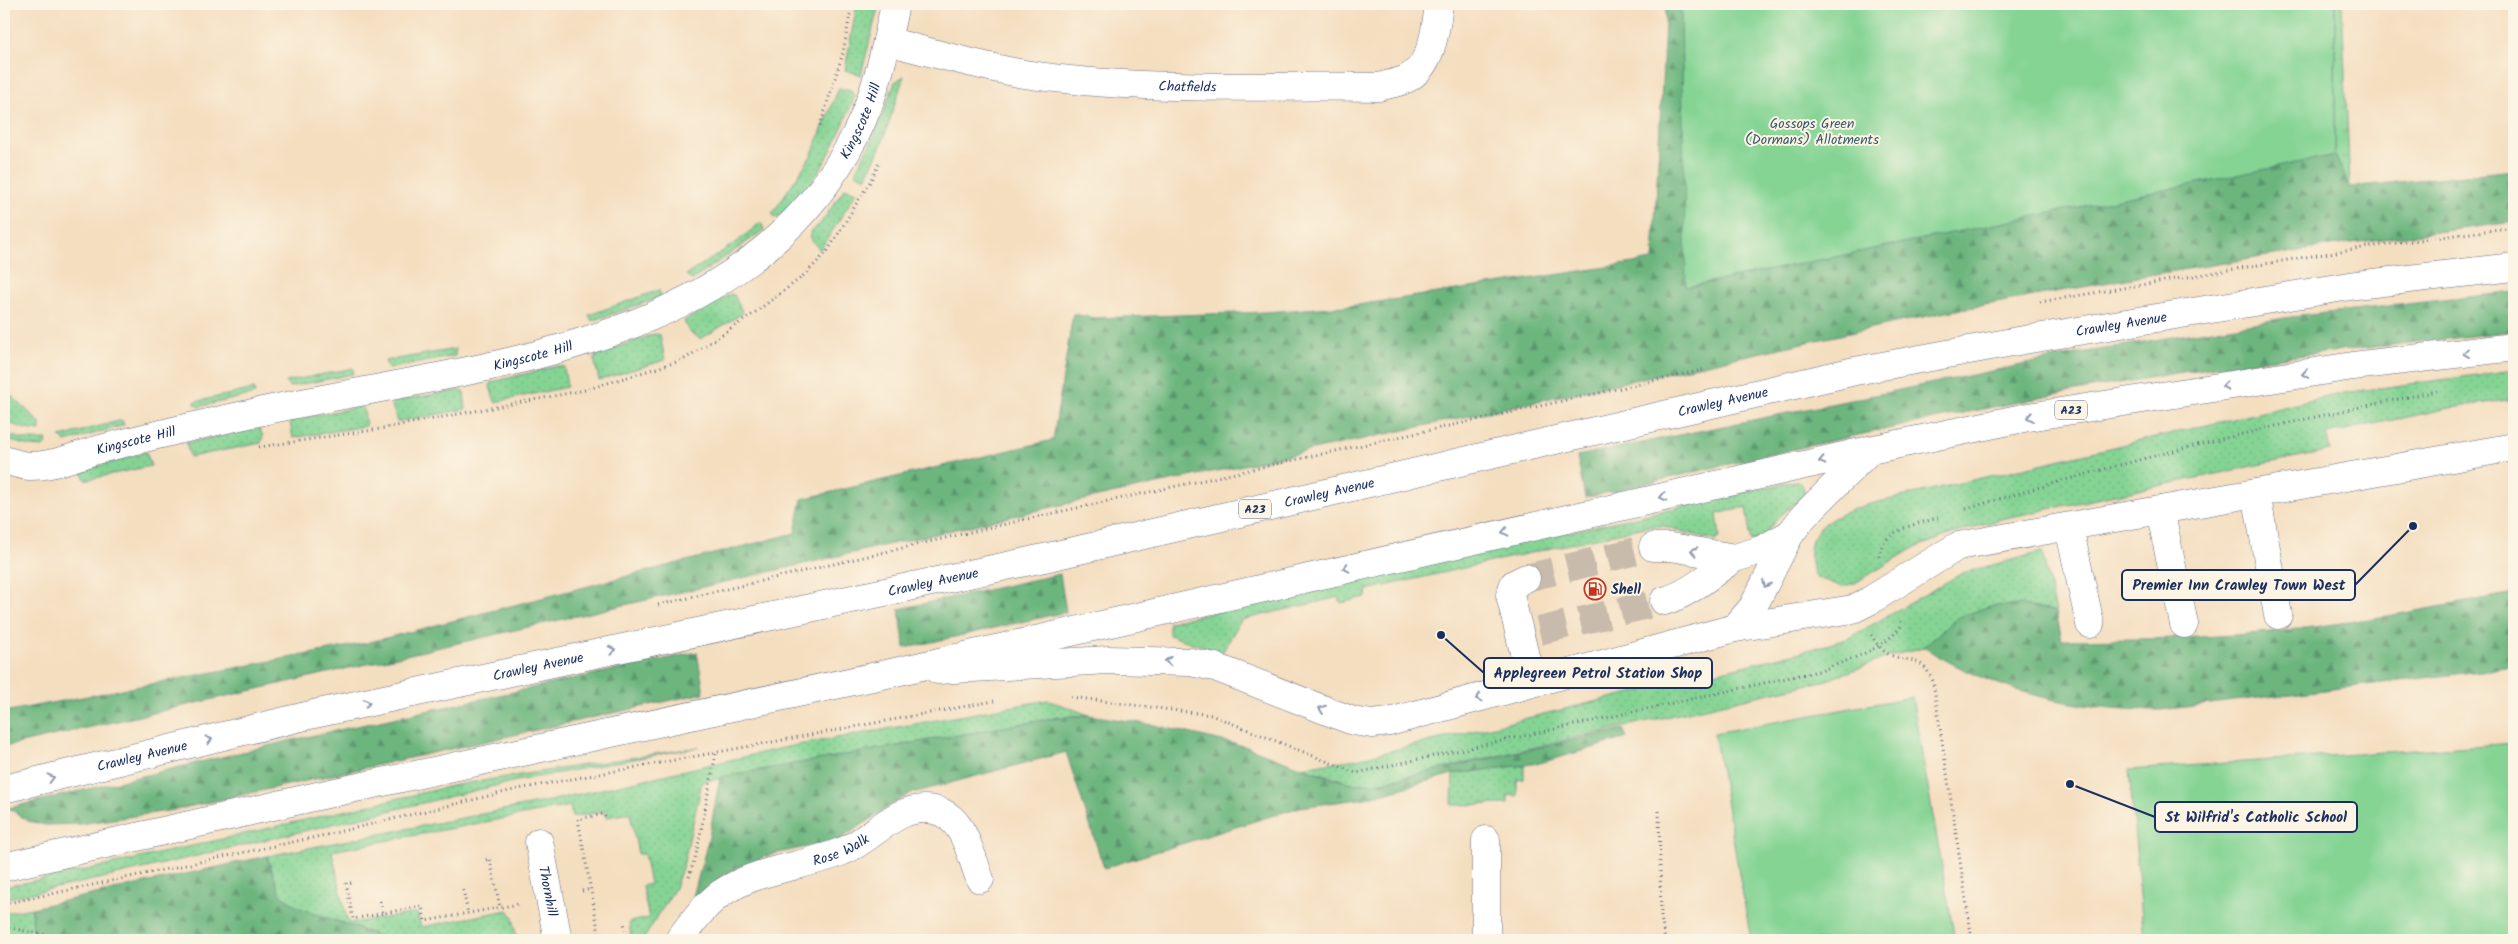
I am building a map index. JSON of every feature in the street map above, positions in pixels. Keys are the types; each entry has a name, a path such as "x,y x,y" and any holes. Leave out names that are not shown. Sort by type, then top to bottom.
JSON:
{"main road":[{"name":"Kingscote Hill","path":"4,460 29,466 56,463 102,448 259,412 491,365 614,332 675,308 725,280 767,247 802,215 833,174 856,132 887,41 895,4"},
{"name":"Chatfields","path":"887,41 1023,74 1090,82 1159,87 1379,87 1407,78 1425,61 1433,38 1440,4"},
{"name":"Crawley Avenue","path":"4,789 314,714 1044,558 1855,371 2018,341 2356,285 2514,267"},
{"name":"A23","path":"4,867 322,795 891,673 1870,450 2028,417 2353,366 2514,347"},
{"path":"891,673 1108,660 1190,662 1215,667 1353,721 1372,724 1389,722 1735,628 1853,609 1958,546 2514,447"},
{"path":"1735,628 1757,600 1790,534 1803,517 1870,450"},
{"path":"2256,493 2278,615"},
{"path":"2160,510 2184,624"},
{"path":"2069,526 2090,624"},
{"path":"1664,601 1679,597 1695,588 1715,570 1735,558 1761,550 1790,534"},
{"path":"1654,547 1670,547 1735,558"},
{"path":"1519,687 1527,664 1531,641 1510,595 1514,584 1526,578"},
{"name":"Rose Walk","path":"679,940 706,907 727,889 760,873 844,851 868,838 890,820 907,811 934,810 954,820 961,830 980,879"},
{"path":"1486,840 1486,940"},
{"name":"Thornhill","path":"539,842 558,940"}],"path":[{"path":"818,131 843,53 852,4"},
{"path":"1853,609 1878,646 1891,656 1919,662 1927,669 1933,681 1972,940"},
{"path":"686,884 697,851 716,753"},
{"path":"1659,811 1661,917 1665,940"},
{"path":"605,817 604,814 578,819 600,940 627,935 624,923"},
{"path":"583,850 588,849"},
{"path":"486,860 490,859 500,907"},
{"path":"585,860 590,859"},
{"path":"351,882 346,884 353,919 422,906 425,921 591,889"},
{"path":"463,890 468,913"},
{"path":"380,901 383,914"},
{"path":"594,907 599,906"},
{"path":"4,927 72,940"}],"green space":[{"path":"857,4 879,4 861,75 845,70"},
{"path":"1666,4 1681,4 1687,287 2335,155 2350,187 2514,170 2514,222 2344,244 2143,276 1941,313 1079,501 4,747 4,712 366,643 795,533 802,499 1053,440 1073,314 1094,318 1266,312 1358,305 1653,260"},
{"name":"Gossops Green (Dormans) Allotments","path":"1681,4 2335,4 2335,155 1686,287"},
{"path":"2335,4 2342,4 2350,187 2335,155"},
{"path":"904,76 883,141 866,178 857,174 856,170 873,138 895,82"},
{"path":"839,88 851,90 855,96 833,146 820,170 804,192 779,216 775,217 772,214 811,156"},
{"path":"845,188 857,192 820,250 811,240 810,232 820,224"},
{"path":"761,222 764,230 692,280 686,275 737,242"},
{"path":"659,290 661,297 592,321 589,315"},
{"path":"2514,292 2514,331 2256,361 2096,387 1876,431 1585,498 1577,456 2075,354 2211,330 2291,317"},
{"path":"730,294 734,295 743,313 701,339 689,332 684,321"},
{"path":"655,334 660,335 665,360 599,380 594,359 597,354"},
{"path":"456,349 455,356 388,369 385,361"},
{"path":"557,366 564,367 567,387 495,402 490,386 492,382"},
{"path":"353,368 353,374 289,387 285,382"},
{"path":"2514,370 2514,399 2450,408 2326,434 2330,450 2001,519 1912,549 1855,583 1842,587 1816,577 1811,562 1810,549 1813,538 1819,529 1839,515 1866,505 2343,393"},
{"path":"254,389 255,394 198,407 194,402"},
{"path":"460,390 464,393 466,409 397,422 392,405 395,401"},
{"path":"4,395 13,397 40,423 40,431 26,429 5,422"},
{"path":"359,407 364,409 366,426 293,438 290,423 295,419"},
{"path":"122,420 124,425 66,442 60,437"},
{"path":"259,428 263,436 261,443 190,457 186,443"},
{"path":"4,432 14,437 47,440 43,447 29,446 4,439"},
{"path":"146,452 151,466 85,480 82,471"},
{"path":"1795,481 1802,484 1805,494 1777,519 1763,537 1751,541 1746,507 1717,514 1720,537 1716,541 1663,526 1649,526 1367,590 1366,597 1341,603 1339,597 1241,620 1222,653 1169,635 1169,622"},
{"path":"2042,552 2056,612 2022,605 1957,618 1923,647 1891,656 1827,680 1383,782 1356,784 1300,767 1357,759 1797,653 1847,639 1962,573"},
{"path":"1060,574 1066,612 905,648 899,609"},
{"path":"2514,593 2514,667 2160,710 2097,707 2037,696 1979,676 1923,647 1957,618 1990,606 2022,605 2056,612 2062,640 2147,639 2204,637 2289,630 2374,618"},
{"path":"697,652 704,693 174,810 80,824 46,825 28,821 9,808 288,741"},
{"path":"1912,697 1955,940 1751,940 1714,733"},
{"path":"1048,700 1089,715 1060,717 702,782 684,862 675,888 643,940 613,940 631,938 629,922 649,918 642,886 650,884 644,854 638,854 630,813 607,817 606,811 572,817 570,806 332,851 347,920 351,923 417,913 421,927 508,910 513,917 517,940 390,940 297,907 280,894 267,856 544,802 792,746"},
{"path":"1089,715 1154,725 1244,746 1331,778 1356,784 1383,782 1623,729 1627,738 1540,763 1453,774 1366,798 1300,807 1104,868 1066,752 909,794 839,840 773,854 734,869 709,886 690,908 709,837 720,777 1060,717"},
{"path":"2514,743 2514,940 2144,940 2129,770"},
{"path":"699,747 516,781 112,876 4,899 4,887 105,866 456,785"},
{"path":"1524,765 1524,779 1517,780 1517,796 1508,795 1508,804 1452,805 1453,774"},
{"path":"267,856 280,894 297,907 390,940 35,940 33,937 32,908"},
{"path":"32,908 33,936 35,940 4,940 4,913"}],"tunnel":[{"path":"1526,578 1653,547"},
{"path":"1539,631 1664,601"}],"place":[{"name":"Premier Inn Crawley Town West","path":"2413,526"},
{"name":"Shell","path":"1595,589"},
{"name":"Applegreen Petrol Station Shop","path":"1441,635"},
{"name":"St Wilfrid's Catholic School","path":"2070,784"}]}
